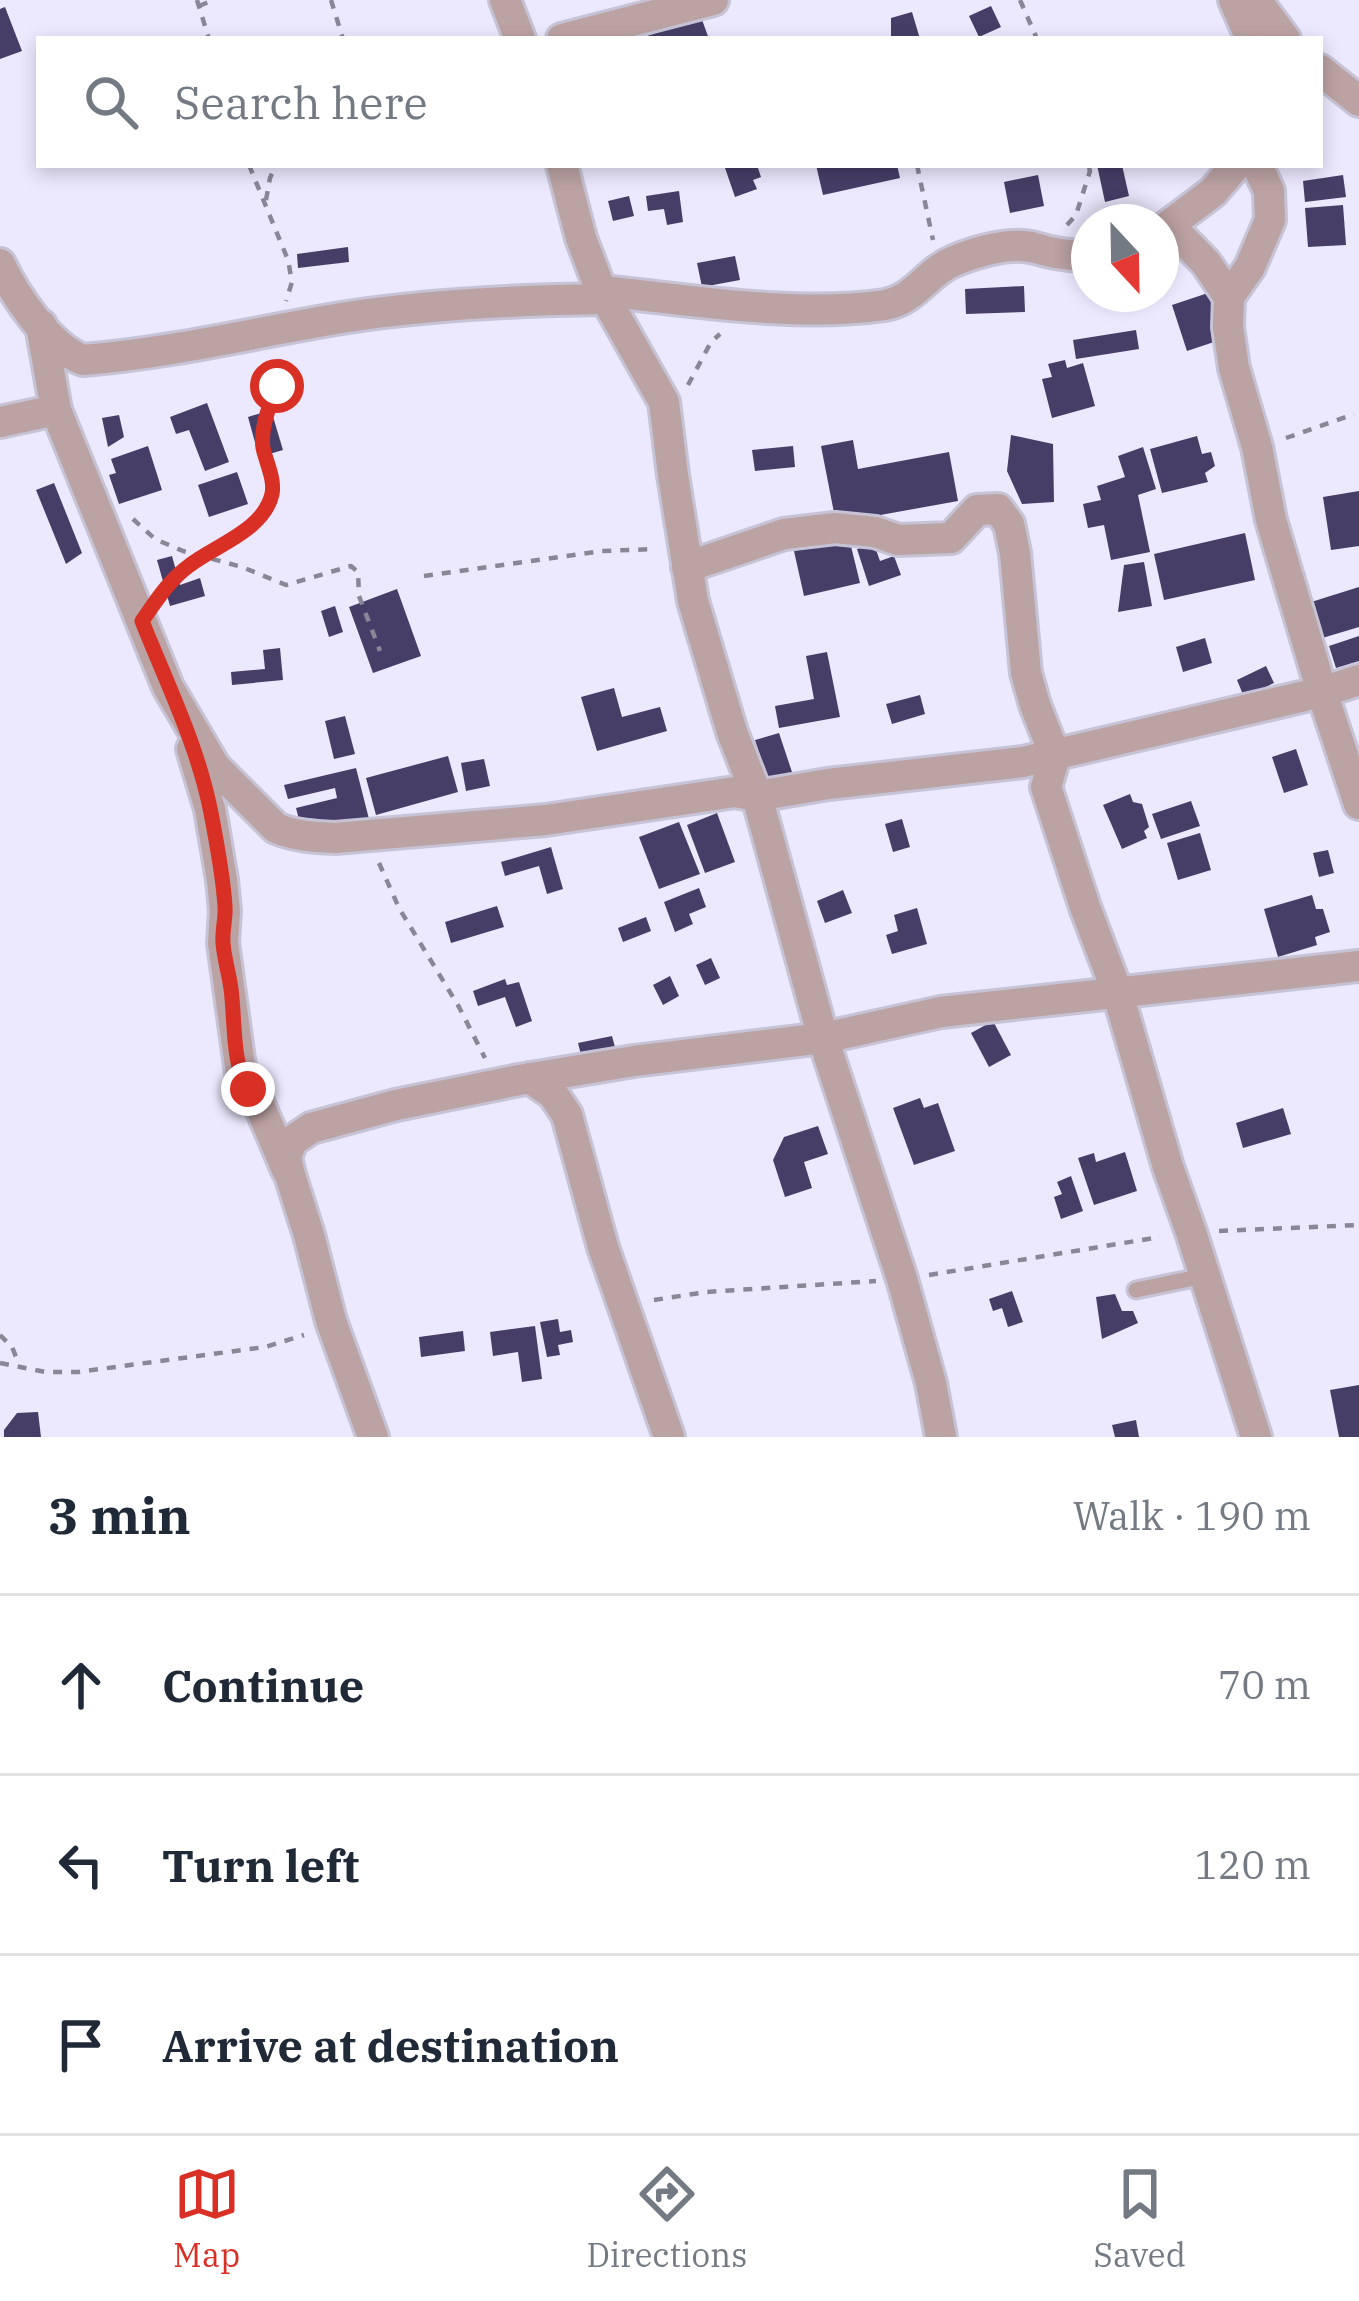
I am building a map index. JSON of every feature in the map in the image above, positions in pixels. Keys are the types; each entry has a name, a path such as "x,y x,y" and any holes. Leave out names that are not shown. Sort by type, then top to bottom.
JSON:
{"street":[{"path":"505,0 519,36"},
{"path":"574,36 712,0"},
{"path":"1234,0 1249,36"},
{"path":"1256,0 1283,36"},
{"path":"1323,72 1359,100"},
{"path":"563,168 581,238 603,295 664,402 693,601 732,732 757,796 823,1038 902,1279 941,1437"},
{"path":"1179,218 1213,192 1233,168"},
{"path":"1258,168 1269,191 1270,220 1250,267 1229,297 1234,368 1257,447 1271,520 1359,804"},
{"path":"1179,240 1206,262 1229,297"},
{"path":"0,264 14,294 70,355 83,360 348,317 464,304 603,295 751,306 889,304 899,302 949,262 979,253 1024,246 1071,254"},
{"path":"41,325 56,410 168,687 215,767 276,828 309,837 546,820 735,792 757,796 1001,765 1055,756 1359,680"},
{"path":"0,422 56,410"},
{"path":"687,567 784,534 836,528 898,540 951,538 977,510 998,509 1009,524 1027,673 1055,756 1046,787 1118,994 1168,1167 1256,1437"},
{"path":"178,705 210,809 222,880 223,943 242,1081 256,1097 290,1175"},
{"path":"373,1437 326,1302 286,1157 292,1141 311,1128 524,1079 823,1038 940,1012 1359,966"},
{"path":"524,1079 553,1094 567,1115 592,1212 669,1437"}],"lane":[{"path":"1136,1290 1204,1276"}],"path":[{"path":"208,36 198,3 213,0"},
{"path":"332,0 342,36"},
{"path":"1019,0 1036,36"},
{"path":"142,621 170,582 254,523 272,494 262,442 277,386 292,283 288,260 250,168"},
{"path":"265,208 275,168"},
{"path":"918,168 934,251 932,275"},
{"path":"1044,252 1076,214 1089,168"},
{"path":"688,384 711,342 751,306"},
{"path":"1257,447 1354,415"},
{"path":"124,511 155,539 286,585 351,566 358,572 359,596 380,651"},
{"path":"424,576 620,550 656,549 687,567"},
{"path":"367,835 399,908 460,1007 487,1062 524,1079"},
{"path":"625,1305 706,1292 902,1279 1192,1232 1359,1225"},
{"path":"0,1363 45,1372 78,1372 265,1348 299,1339 316,1328 326,1302"},
{"path":"0,1335 13,1347 20,1367"}],"building":[{"path":"991,6 1001,27 979,36 969,16"},
{"path":"5,7 22,51 0,59 0,9"},
{"path":"912,12 919,36 891,36 891,18"},
{"path":"701,17 708,36 647,36"},
{"path":"725,168 758,168 761,177 753,180 757,189 735,197"},
{"path":"817,168 898,168 900,178 823,195"},
{"path":"1098,168 1123,168 1129,196 1105,202"},
{"path":"1038,175 1044,206 1010,213 1004,182"},
{"path":"1343,175 1346,197 1305,202 1303,181"},
{"path":"679,191 683,222 667,225 664,209 648,211 646,196"},
{"path":"629,196 634,216 613,221 608,201"},
{"path":"1343,205 1346,245 1308,247 1305,208"},
{"path":"348,247 349,262 298,268 297,254"},
{"path":"735,256 740,280 702,287 697,263"},
{"path":"1024,286 1025,312 966,314 965,289"},
{"path":"1208,293 1223,339 1187,351 1174,312 1179,312 1179,303"},
{"path":"1136,330 1139,349 1076,359 1073,340"},
{"path":"1065,360 1067,368 1083,363 1095,406 1052,418 1042,379 1052,377 1048,364"},
{"path":"207,403 229,462 205,471 189,430 176,434 170,417"},
{"path":"271,410 283,450 259,457 248,417"},
{"path":"119,415 124,437 108,447 102,418"},
{"path":"1011,435 1053,444 1054,502 1022,504 1007,471"},
{"path":"1197,436 1202,454 1211,452 1215,466 1205,473 1208,482 1162,493 1150,449"},
{"path":"853,440 858,469 949,452 958,501 836,523 821,446"},
{"path":"148,446 162,490 119,504 109,475 116,473 111,459"},
{"path":"793,446 795,467 755,471 752,450"},
{"path":"1143,447 1156,489 1138,495 1150,552 1111,560 1104,525 1088,528 1083,504 1101,500 1097,486 1125,477 1118,456"},
{"path":"237,472 248,504 209,517 198,485"},
{"path":"54,483 82,553 66,564 36,490"},
{"path":"1359,491 1359,546 1331,550 1323,497"},
{"path":"1245,533 1255,580 1164,600 1154,554"},
{"path":"849,538 860,583 804,596 794,551"},
{"path":"874,544 880,561 894,556 901,575 869,586 857,549"},
{"path":"172,556 180,585 200,578 205,596 170,606 157,560"},
{"path":"1144,562 1152,606 1118,612 1124,565"},
{"path":"1359,587 1359,627 1319,639 1308,603"},
{"path":"397,589 421,656 373,673 349,607"},
{"path":"335,606 343,632 329,637 321,611"},
{"path":"1359,636 1359,661 1336,668 1329,646"},
{"path":"1205,638 1212,663 1183,672 1176,647"},
{"path":"280,648 283,680 232,685 231,672 265,669 263,650"},
{"path":"827,652 840,717 779,728 775,706 814,699 806,656"},
{"path":"1266,666 1274,683 1244,697 1237,680"},
{"path":"614,688 622,717 660,707 667,731 597,751 581,697"},
{"path":"920,695 925,714 892,724 886,704"},
{"path":"345,716 355,754 334,759 325,721"},
{"path":"779,733 795,781 770,788 755,740"},
{"path":"1296,749 1308,785 1284,793 1272,757"},
{"path":"448,756 458,792 376,815 366,778"},
{"path":"484,759 490,786 466,791 461,763"},
{"path":"356,768 369,819 303,835 296,808 337,798 335,788 288,799 284,785"},
{"path":"1130,794 1133,802 1142,804 1149,827 1144,831 1147,838 1122,849 1103,805"},
{"path":"1191,801 1200,826 1161,839 1152,814"},
{"path":"717,813 735,862 705,873 687,825"},
{"path":"902,819 910,847 893,852 885,824"},
{"path":"679,822 700,874 659,889 639,837"},
{"path":"1200,833 1211,870 1178,880 1167,843"},
{"path":"551,847 563,889 547,894 539,866 505,876 501,862"},
{"path":"1328,850 1334,873 1319,877 1313,853"},
{"path":"699,888 706,907 689,914 693,924 675,932 664,902"},
{"path":"843,890 852,913 825,923 817,901"},
{"path":"1312,895 1316,909 1323,909 1330,932 1315,937 1317,945 1278,957 1264,909"},
{"path":"497,906 504,927 451,943 445,922"},
{"path":"917,908 927,944 892,954 886,935 898,931 894,915"},
{"path":"646,917 651,931 623,942 618,928"},
{"path":"711,958 720,978 705,985 696,965"},
{"path":"670,976 679,996 663,1005 653,985"},
{"path":"505,979 507,985 519,982 532,1021 516,1027 505,997 478,1006 473,991"},
{"path":"993,1021 1011,1055 989,1067 971,1033"},
{"path":"612,1036 616,1051 582,1059 578,1043"},
{"path":"920,1098 924,1108 938,1103 955,1151 914,1165 893,1108"},
{"path":"1283,1108 1291,1134 1243,1148 1236,1123"},
{"path":"818,1126 828,1154 804,1162 812,1188 785,1197 773,1160 784,1137"},
{"path":"1125,1152 1137,1191 1094,1205 1078,1158 1094,1153 1096,1162"},
{"path":"1071,1176 1083,1211 1061,1219 1054,1197 1062,1194 1057,1182"},
{"path":"1012,1291 1023,1322 1008,1327 1002,1308 993,1311 989,1299"},
{"path":"1115,1294 1122,1311 1133,1311 1138,1323 1102,1339 1096,1297"},
{"path":"558,1319 560,1332 571,1330 573,1342 558,1345 560,1355 547,1357 540,1322"},
{"path":"535,1326 542,1379 522,1382 518,1352 493,1356 490,1332"},
{"path":"463,1331 465,1351 421,1357 419,1337"},
{"path":"1359,1385 1359,1437 1339,1437 1330,1390"},
{"path":"38,1412 41,1437 4,1437 17,1413"},
{"path":"1136,1420 1139,1437 1115,1437 1112,1425"}],"route":[{"path":"248,1089 239,1066 223,943 222,880 210,809 178,705 142,621 170,582 254,523 267,506 272,484 262,442 277,386"}]}
